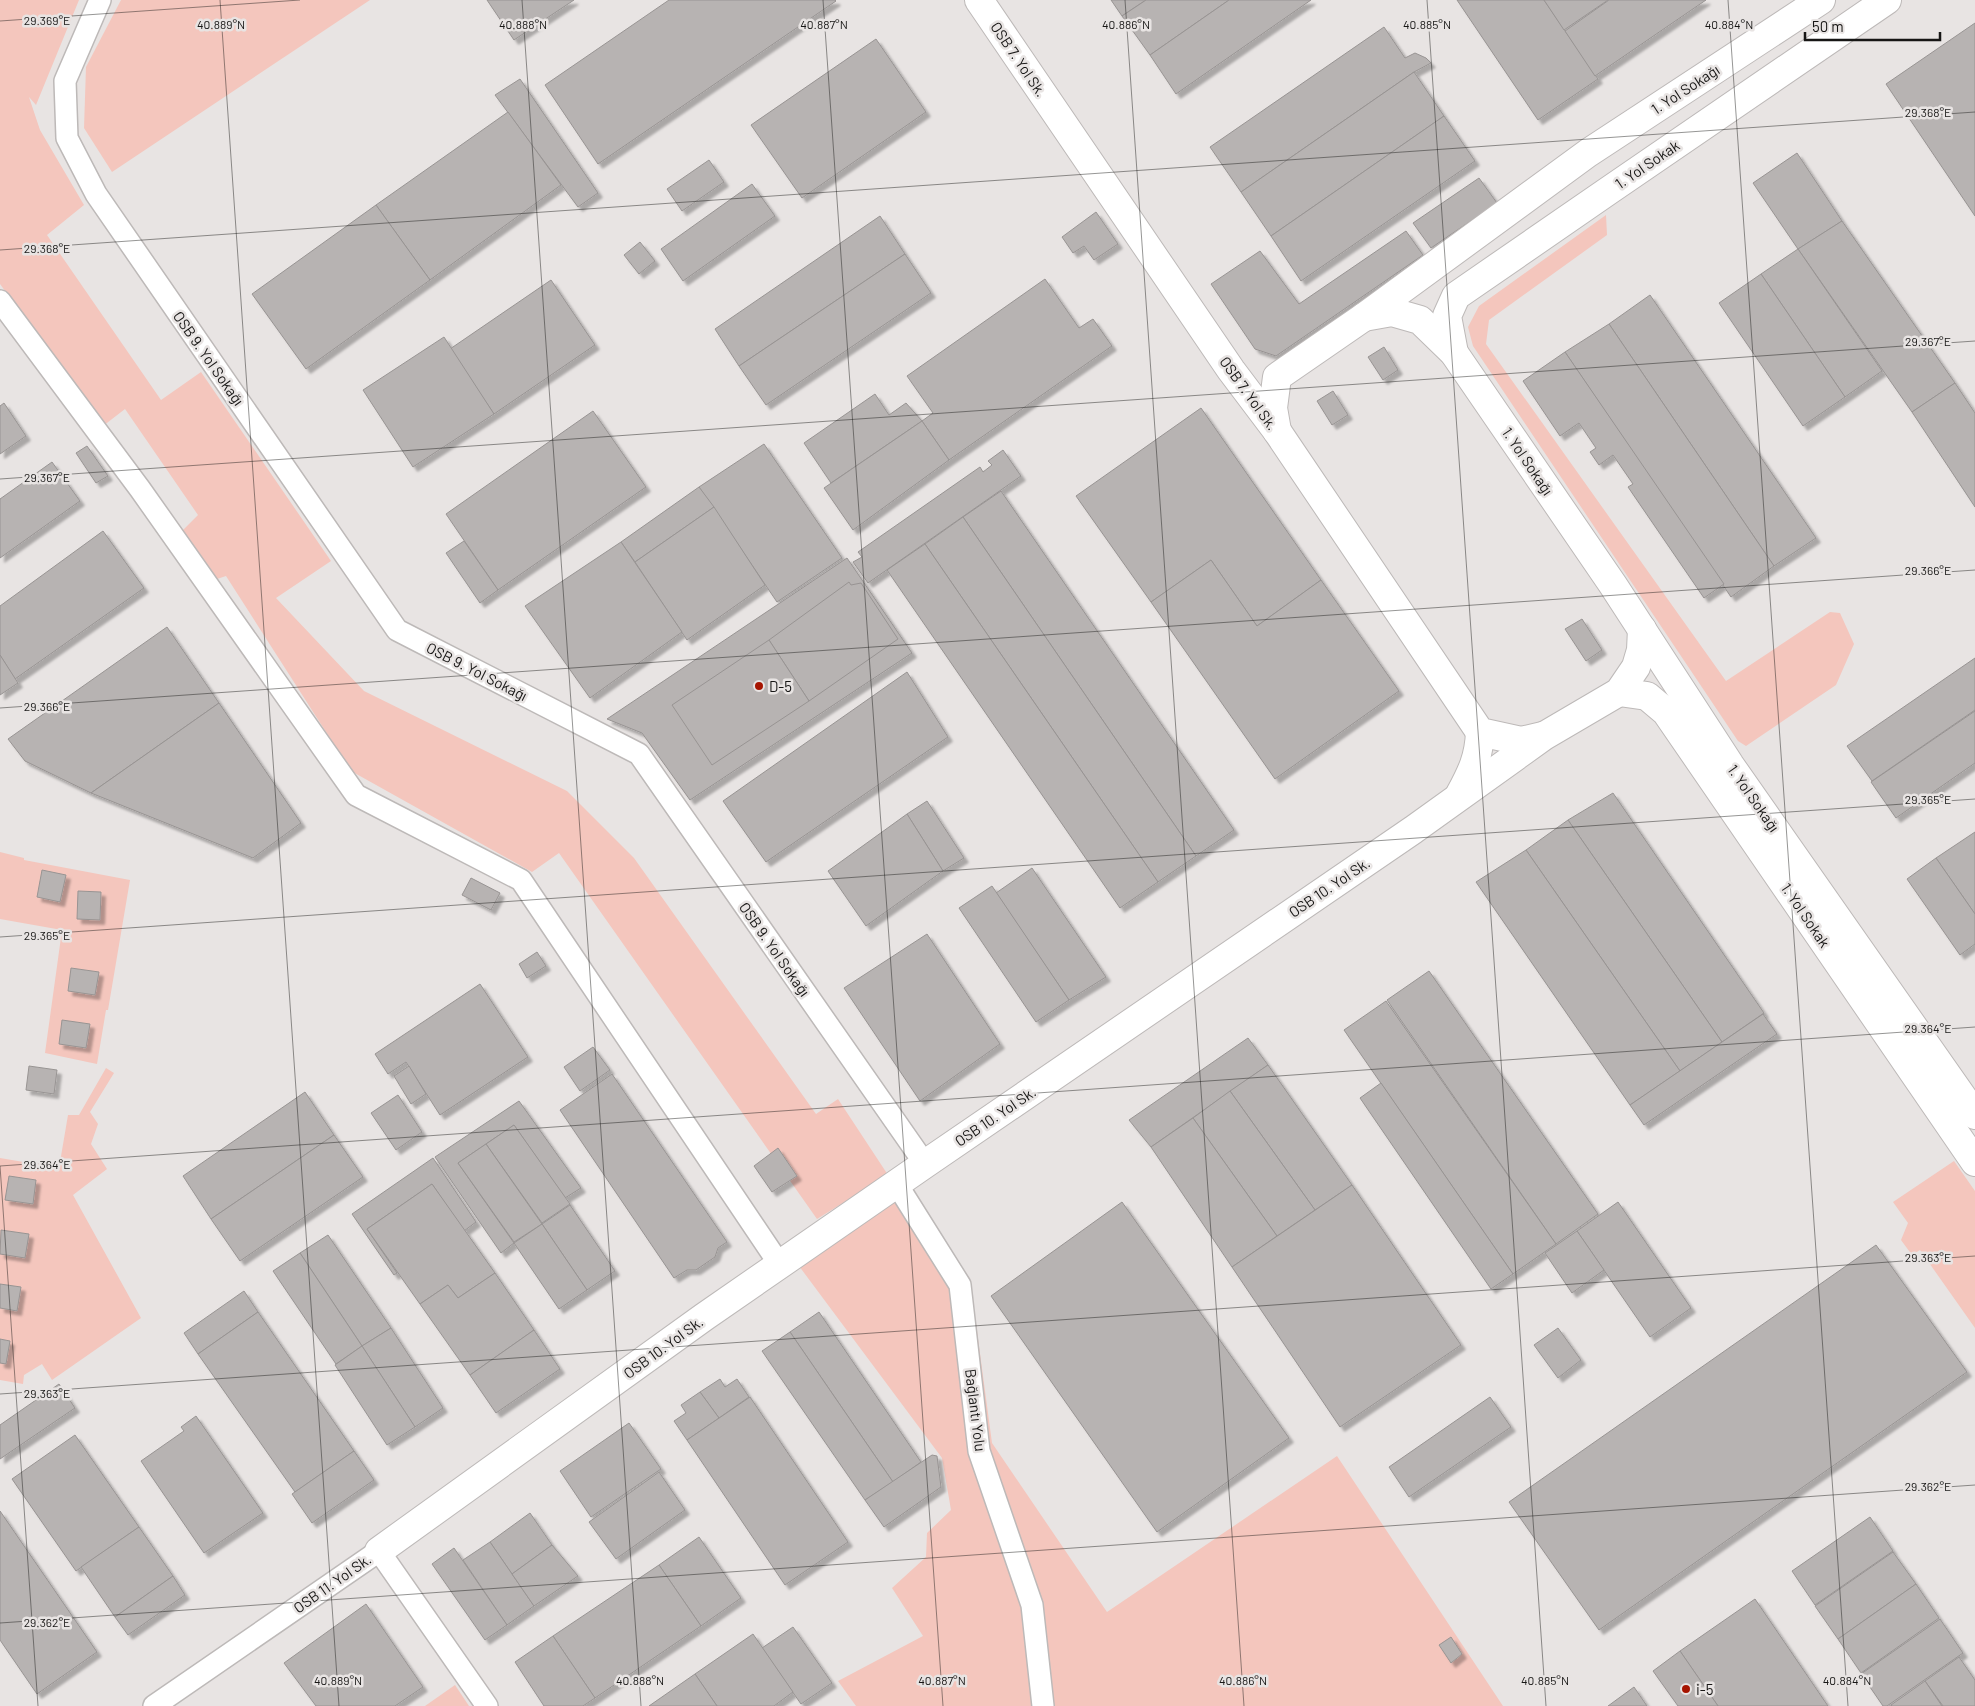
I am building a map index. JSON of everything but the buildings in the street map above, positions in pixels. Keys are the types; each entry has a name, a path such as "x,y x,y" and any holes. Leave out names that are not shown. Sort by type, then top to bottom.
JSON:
{"street":[{"name":"OSB 9. Yol Sokağı","path":"100,0 65,81 66,138 96,194 397,630 639,754 925,1164"},
{"name":"OSB 7. Yol Sk.","path":"979,0 1231,370 1277,431 1480,732"},
{"name":"1. Yol Sokağı","path":"1364,317 1588,153 1821,0"},
{"name":"1. Yol Sokak","path":"1454,353 1448,316 1456,296 1887,0"},
{"path":"0,301 140,489 356,794 521,880 780,1265"},
{"name":"1. Yol Sokağı","path":"1364,317 1392,312 1420,320 1454,353 1642,629 1721,772 1975,1115"},
{"path":"1231,370 1246,375 1277,377 1364,317"},
{"path":"1277,377 1273,408 1277,431"},
{"path":"1619,692 1636,667 1641,650 1642,629"},
{"name":"1. Yol Sokak","path":"1619,692 1647,696 1666,712 1721,772 1975,1162"},
{"name":"OSB 10. Yol Sk.","path":"379,1551 704,1317 1544,736 1619,692"},
{"path":"1458,797 1473,770 1479,751 1480,732 1521,741 1544,736"},
{"name":"Bağlantı Yolu","path":"896,1184 960,1286 979,1451 1032,1605 1043,1706"},
{"name":"OSB 11. Yol Sk.","path":"154,1706 379,1551 487,1706"}],"shaded area":[{"path":"0,0 79,0 36,105 29,97 40,130 84,205 47,235 161,400 201,372 331,561 276,598 364,691 567,791 634,858 816,1114 838,1099 888,1175 817,1219 559,853 532,872 351,771 226,576 214,580 183,530 198,515 125,409 103,426 0,284"},
{"path":"121,0 370,0 112,172 84,128 86,67"},
{"path":"1606,215 1607,235 1489,320 1486,344 1726,681 1830,612 1840,613 1854,644 1836,685 1746,746 1738,741 1473,346 1468,327 1479,306"},
{"path":"0,852 24,858 24,860 130,880 97,1064 45,1053 62,930 0,919"},
{"path":"106,1068 114,1073 90,1112 98,1124 91,1144 107,1169 73,1195 141,1318 52,1380 42,1364 24,1375 23,1384 0,1380 0,1158 59,1168 68,1115 79,1115"},
{"path":"1954,1161 1975,1191 1975,1328 1920,1250 1912,1255 1901,1240 1908,1223 1893,1202"},
{"path":"917,1200 970,1279 992,1443 1107,1612 1337,1456 1503,1706 856,1706 838,1681 923,1636 892,1588 926,1557 927,1533 951,1510 942,1458 799,1266 890,1201"},
{"path":"455,1685 469,1706 425,1706"}],"place":[{"name":"D-5","path":"759,686"},
{"name":"i-5","path":"1686,1689"}]}
